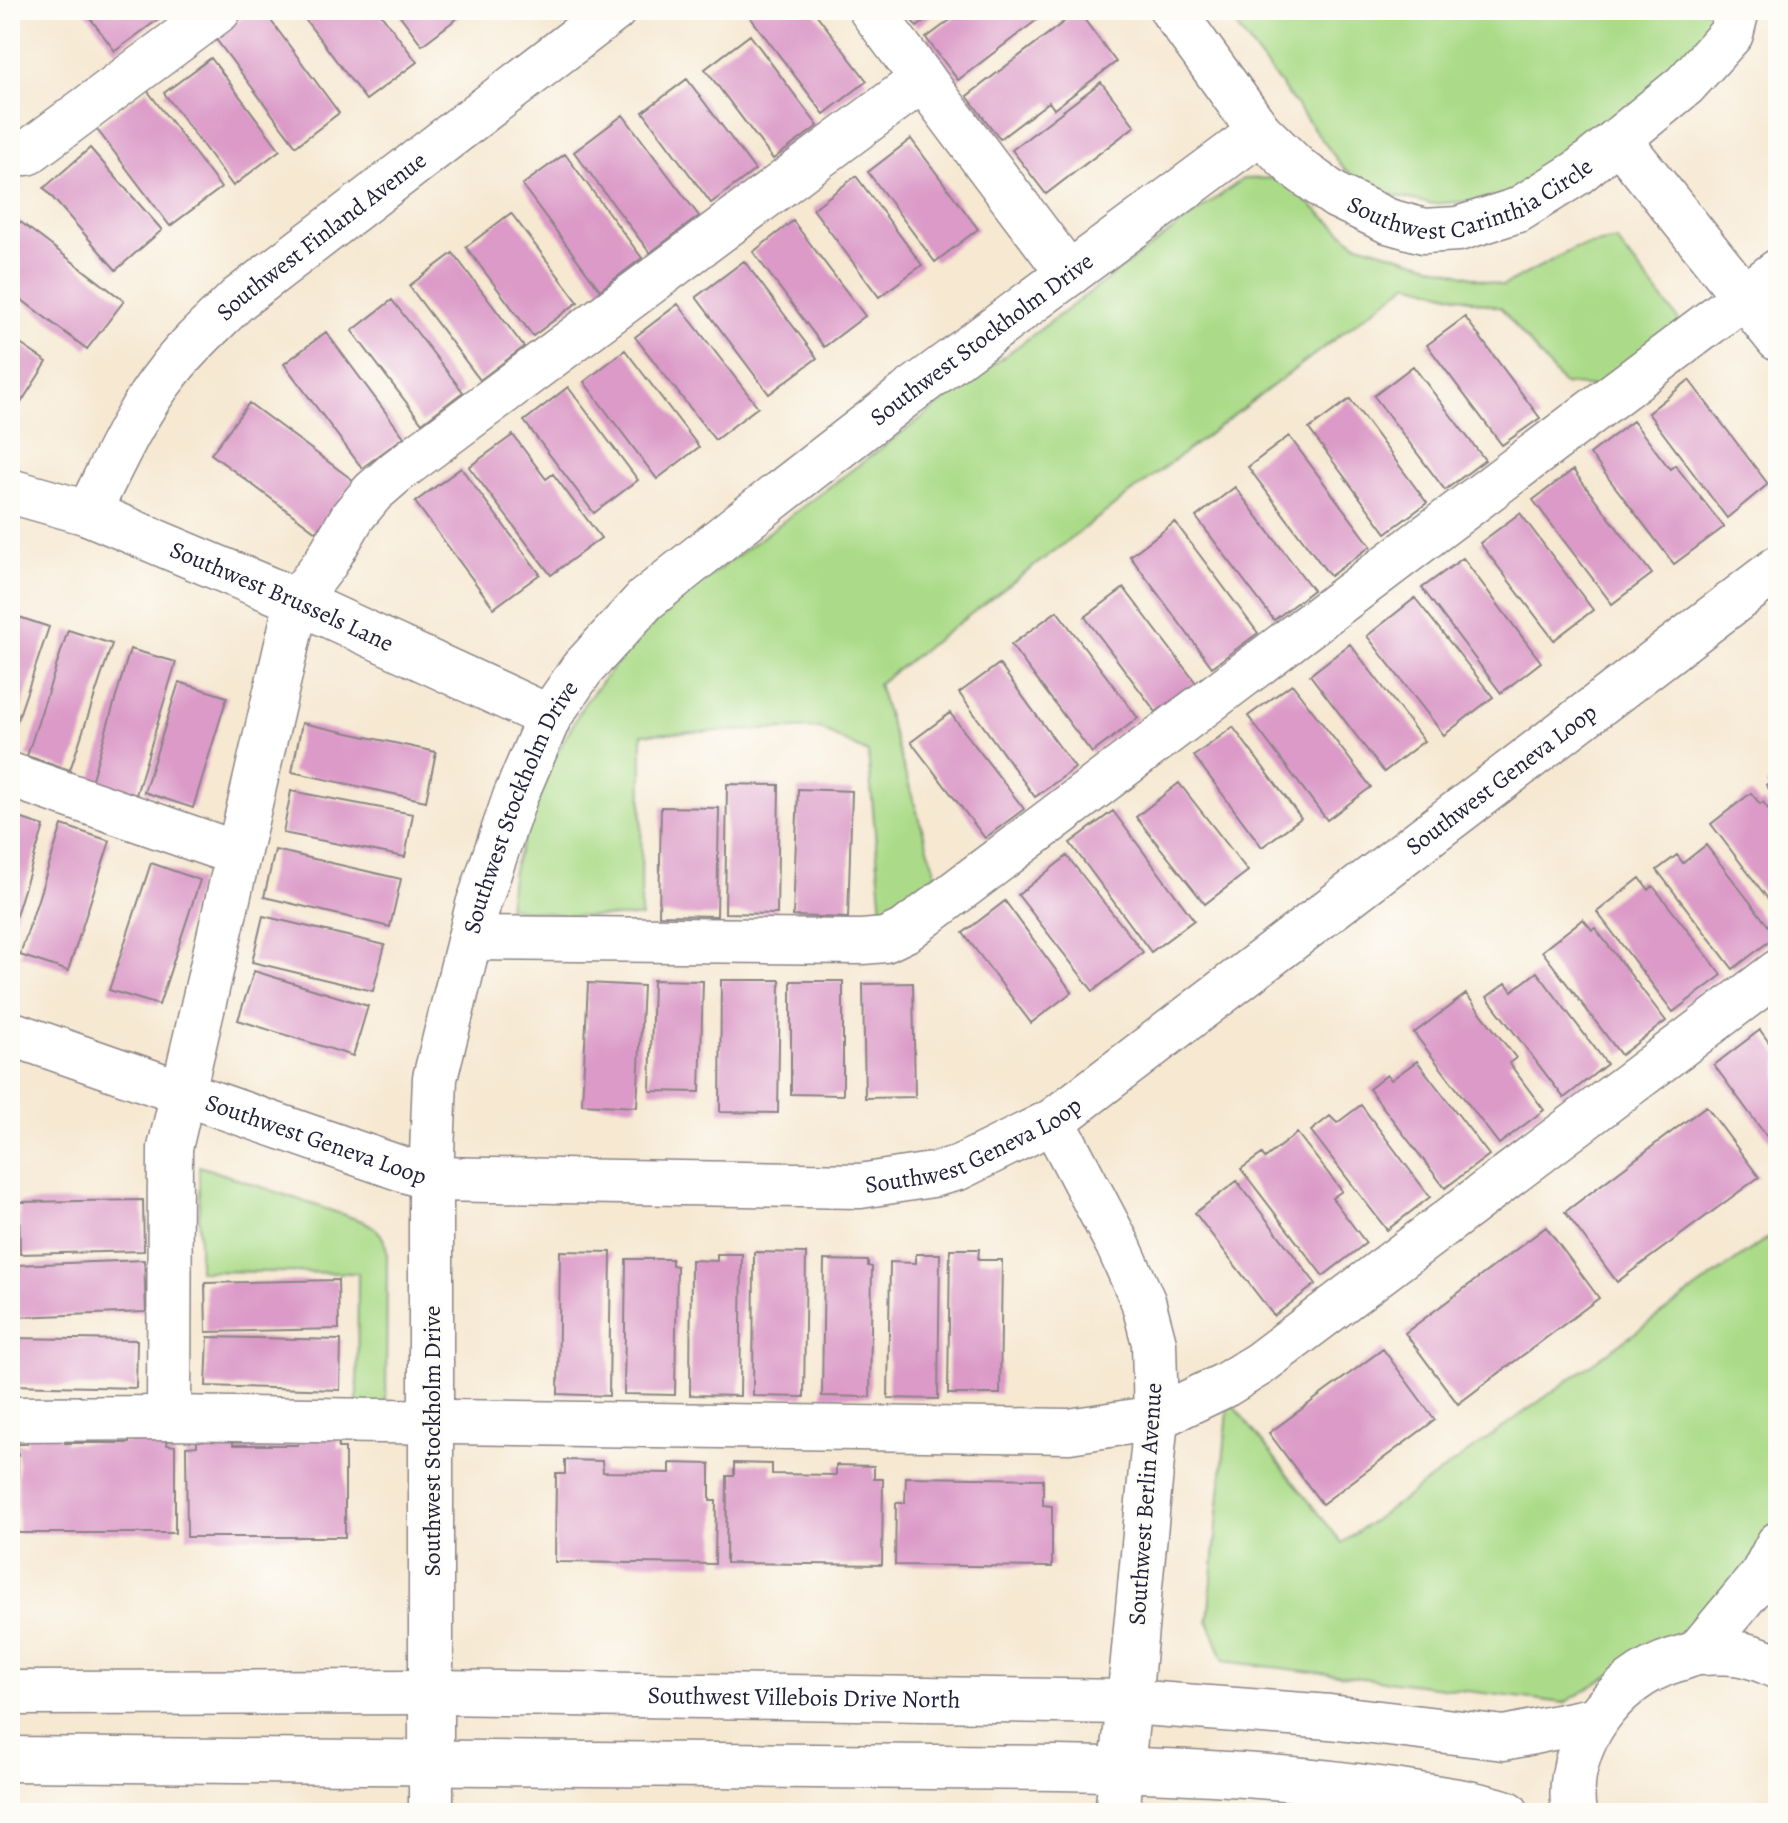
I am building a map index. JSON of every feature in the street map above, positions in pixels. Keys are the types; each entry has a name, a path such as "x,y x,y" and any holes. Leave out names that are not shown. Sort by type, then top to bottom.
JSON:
{"street":[{"path":"10,153 27,153 219,10"},
{"name":"Southwest Finland Avenue","path":"88,513 139,414 167,372 238,299 614,10"},
{"path":"871,10 1069,274"},
{"name":"Southwest Carinthia Circle","path":"1172,10 1260,132 1297,168 1336,196 1388,221 1424,231 1458,229 1518,210 1577,173 1685,85 1731,34 1737,10"},
{"path":"169,1418 170,1148 297,601 326,562 353,516 373,492 396,472 923,79"},
{"name":"Southwest Stockholm Drive","path":"431,1813 431,1179 435,1078 478,905 515,797 549,717 582,669 645,600 907,394 1260,132"},
{"path":"1619,140 1761,283 1778,339"},
{"path":"470,938 862,942 885,940 906,930 1761,283"},
{"name":"Southwest Brussels Lane","path":"10,491 88,513 297,601 549,717"},
{"name":"Southwest Geneva Loop","path":"10,1033 431,1179 860,1186 932,1175 958,1168 1053,1121 1778,568"},
{"path":"10,775 238,854"},
{"path":"10,1419 169,1418 1069,1431 1156,1418 1225,1385 1259,1364 1778,972"},
{"name":"Southwest Berlin Avenue","path":"1053,1121 1117,1243 1143,1301 1154,1343 1156,1418 1117,1813"},
{"path":"1697,1653 1762,1575 1778,1544"},
{"path":"1574,1813 1572,1801 1578,1759 1596,1719 1622,1688 1657,1666 1697,1653 1747,1655 1778,1667"},
{"name":"Southwest Villebois Drive North","path":"10,1693 432,1692 1129,1702 1330,1717 1504,1738 1596,1719"},
{"path":"10,1759 1212,1772 1330,1781 1476,1804 1507,1813"}],"green space":[{"path":"1224,10 1724,10 1664,86 1512,194 1430,204 1380,192 1345,170"},
{"path":"1280,178 1355,243 1503,286 1575,248 1616,240 1685,328 1607,388 1563,384 1501,308 1409,283 878,684 936,874 882,912 868,753 819,728 642,734 641,917 571,916 508,907 513,870 545,775 584,704 633,642 698,585 1243,179"},
{"path":"199,1166 365,1222 380,1234 387,1253 386,1411 357,1410 358,1273 199,1271"},
{"path":"1778,1230 1778,1515 1723,1608 1564,1703 1224,1661 1208,1620 1229,1400 1342,1543"}],"building":[{"path":"84,10 154,10 160,18 115,51"},
{"path":"252,10 263,10 339,113 296,146 215,38"},
{"path":"298,10 378,10 417,62 366,100"},
{"path":"396,10 468,10 422,45"},
{"path":"752,10 813,10 867,81 824,114 747,13"},
{"path":"904,10 940,10 917,27"},
{"path":"964,10 1050,10 958,80 926,38"},
{"path":"1078,11 1116,62 1054,109 1049,102 1000,139 967,96"},
{"path":"750,35 818,126 773,159 705,69"},
{"path":"211,58 280,150 233,186 164,93"},
{"path":"687,79 755,170 711,203 643,112"},
{"path":"1101,82 1135,126 1046,194 1012,150"},
{"path":"147,90 221,188 170,226 96,128"},
{"path":"623,115 699,216 650,253 574,152"},
{"path":"911,139 978,229 935,262 868,172"},
{"path":"90,148 162,230 116,270 44,188"},
{"path":"565,154 642,258 600,290 522,185"},
{"path":"856,176 922,265 879,297 813,209"},
{"path":"511,213 578,302 533,336 466,247"},
{"path":"14,217 124,301 87,349 10,291 10,222"},
{"path":"793,221 865,316 824,347 753,252"},
{"path":"453,253 524,347 480,380 409,286"},
{"path":"744,261 817,358 769,394 696,297"},
{"path":"392,300 463,392 422,423 352,331"},
{"path":"678,304 758,407 715,440 635,337"},
{"path":"1465,317 1540,418 1502,445 1427,345"},
{"path":"326,332 404,437 362,468 284,364"},
{"path":"10,337 47,362 15,412 10,408"},
{"path":"625,350 699,447 657,479 584,382"},
{"path":"1413,366 1485,460 1445,490 1374,396"},
{"path":"1689,380 1768,484 1727,518 1648,413"},
{"path":"568,387 638,480 594,513 524,421"},
{"path":"1350,399 1427,503 1386,533 1309,429"},
{"path":"249,403 354,481 316,532 211,454"},
{"path":"1633,421 1670,469 1675,465 1724,527 1674,564 1590,454"},
{"path":"513,435 546,479 553,474 601,538 551,575 469,467"},
{"path":"1289,436 1371,546 1330,576 1248,467"},
{"path":"461,468 540,574 494,608 415,502"},
{"path":"1573,470 1652,574 1612,604 1533,500"},
{"path":"1235,487 1313,590 1274,620 1196,517"},
{"path":"1520,513 1593,610 1554,640 1480,543"},
{"path":"1175,522 1258,633 1212,667 1130,556"},
{"path":"1463,558 1541,662 1501,693 1422,588"},
{"path":"1124,588 1196,683 1156,712 1085,617"},
{"path":"1415,598 1493,697 1444,735 1367,636"},
{"path":"1057,611 1138,718 1092,753 1011,645"},
{"path":"10,614 49,627 11,739 10,739"},
{"path":"68,630 112,644 70,770 27,756"},
{"path":"1350,644 1424,741 1384,772 1310,675"},
{"path":"130,649 176,662 136,795 91,782"},
{"path":"999,664 1075,768 1035,797 959,693"},
{"path":"179,682 227,697 193,808 144,792"},
{"path":"1292,684 1371,787 1327,820 1248,716"},
{"path":"950,713 1024,809 985,838 911,742"},
{"path":"302,723 436,752 426,801 292,772"},
{"path":"1233,727 1301,818 1262,847 1194,756"},
{"path":"1778,775 1778,801 1766,785"},
{"path":"1179,783 1248,871 1205,904 1136,817"},
{"path":"727,784 779,785 777,914 725,913"},
{"path":"798,789 852,791 848,918 793,916"},
{"path":"291,791 413,814 405,857 283,833"},
{"path":"1751,793 1760,804 1763,802 1778,822 1778,912 1711,824"},
{"path":"661,807 719,808 717,916 659,915"},
{"path":"1113,811 1194,920 1151,952 1070,843"},
{"path":"10,815 44,826 11,931 10,931"},
{"path":"62,825 110,841 68,971 20,955"},
{"path":"1706,845 1776,936 1733,969 1657,870 1677,855 1683,863"},
{"path":"275,850 401,879 390,927 264,897"},
{"path":"1067,856 1143,952 1093,991 1018,895"},
{"path":"151,863 200,880 159,1005 109,990"},
{"path":"1640,878 1649,890 1653,886 1722,975 1673,1012 1597,912"},
{"path":"1005,901 1072,992 1031,1023 963,933"},
{"path":"263,916 385,945 373,991 252,962"},
{"path":"1583,919 1592,930 1595,928 1666,1021 1621,1055 1542,951"},
{"path":"254,971 368,1006 353,1056 238,1020"},
{"path":"1537,972 1607,1064 1564,1098 1487,997 1506,983 1512,991"},
{"path":"653,980 703,981 700,1092 650,1091"},
{"path":"721,980 780,980 778,1113 720,1112"},
{"path":"791,981 843,981 843,1095 791,1094"},
{"path":"588,983 643,986 637,1107 582,1104"},
{"path":"913,983 915,1097 865,1098 863,984"},
{"path":"1466,994 1516,1058 1509,1063 1544,1110 1499,1144 1414,1033"},
{"path":"1760,1030 1778,1055 1778,1152 1714,1065"},
{"path":"1417,1061 1489,1155 1445,1188 1369,1089 1387,1075 1391,1080"},
{"path":"1361,1105 1430,1197 1387,1230 1311,1131 1330,1116 1337,1123"},
{"path":"1706,1106 1759,1177 1617,1282 1565,1212"},
{"path":"1297,1133 1342,1191 1332,1198 1366,1243 1323,1276 1241,1169 1262,1154 1265,1158"},
{"path":"1237,1181 1316,1284 1274,1316 1195,1213"},
{"path":"143,1200 144,1251 20,1254 19,1202"},
{"path":"1546,1227 1599,1298 1458,1404 1405,1333"},
{"path":"950,1249 979,1249 978,1260 1002,1260 1000,1394 948,1394"},
{"path":"560,1251 611,1252 609,1396 558,1394"},
{"path":"754,1252 806,1253 804,1397 753,1396"},
{"path":"717,1254 742,1254 740,1396 690,1395 691,1260 717,1261"},
{"path":"916,1254 940,1254 938,1399 888,1398 890,1262 916,1263"},
{"path":"626,1259 672,1259 672,1265 677,1266 675,1395 624,1394"},
{"path":"144,1260 146,1312 18,1317 16,1265"},
{"path":"824,1260 868,1261 868,1266 872,1267 870,1397 822,1396"},
{"path":"338,1280 339,1329 206,1332 205,1283"},
{"path":"208,1337 341,1340 340,1390 206,1386"},
{"path":"10,1338 137,1340 136,1388 10,1385"},
{"path":"1383,1349 1435,1420 1322,1504 1269,1433"},
{"path":"26,1432 64,1432 65,1443 129,1443 130,1434 168,1434 167,1445 175,1446 175,1533 18,1533 18,1444 27,1444"},
{"path":"197,1435 233,1435 233,1445 298,1445 298,1436 338,1436 338,1448 345,1448 345,1537 187,1537 186,1447 197,1446"},
{"path":"565,1460 602,1461 603,1472 670,1473 670,1463 710,1464 710,1501 716,1501 715,1564 555,1562 556,1474 565,1474"},
{"path":"734,1463 772,1464 772,1474 836,1475 836,1465 874,1466 874,1479 883,1479 882,1565 726,1563 727,1476 734,1476"},
{"path":"906,1477 1043,1479 1043,1505 1052,1506 1052,1567 895,1565 896,1503 905,1503"}]}
